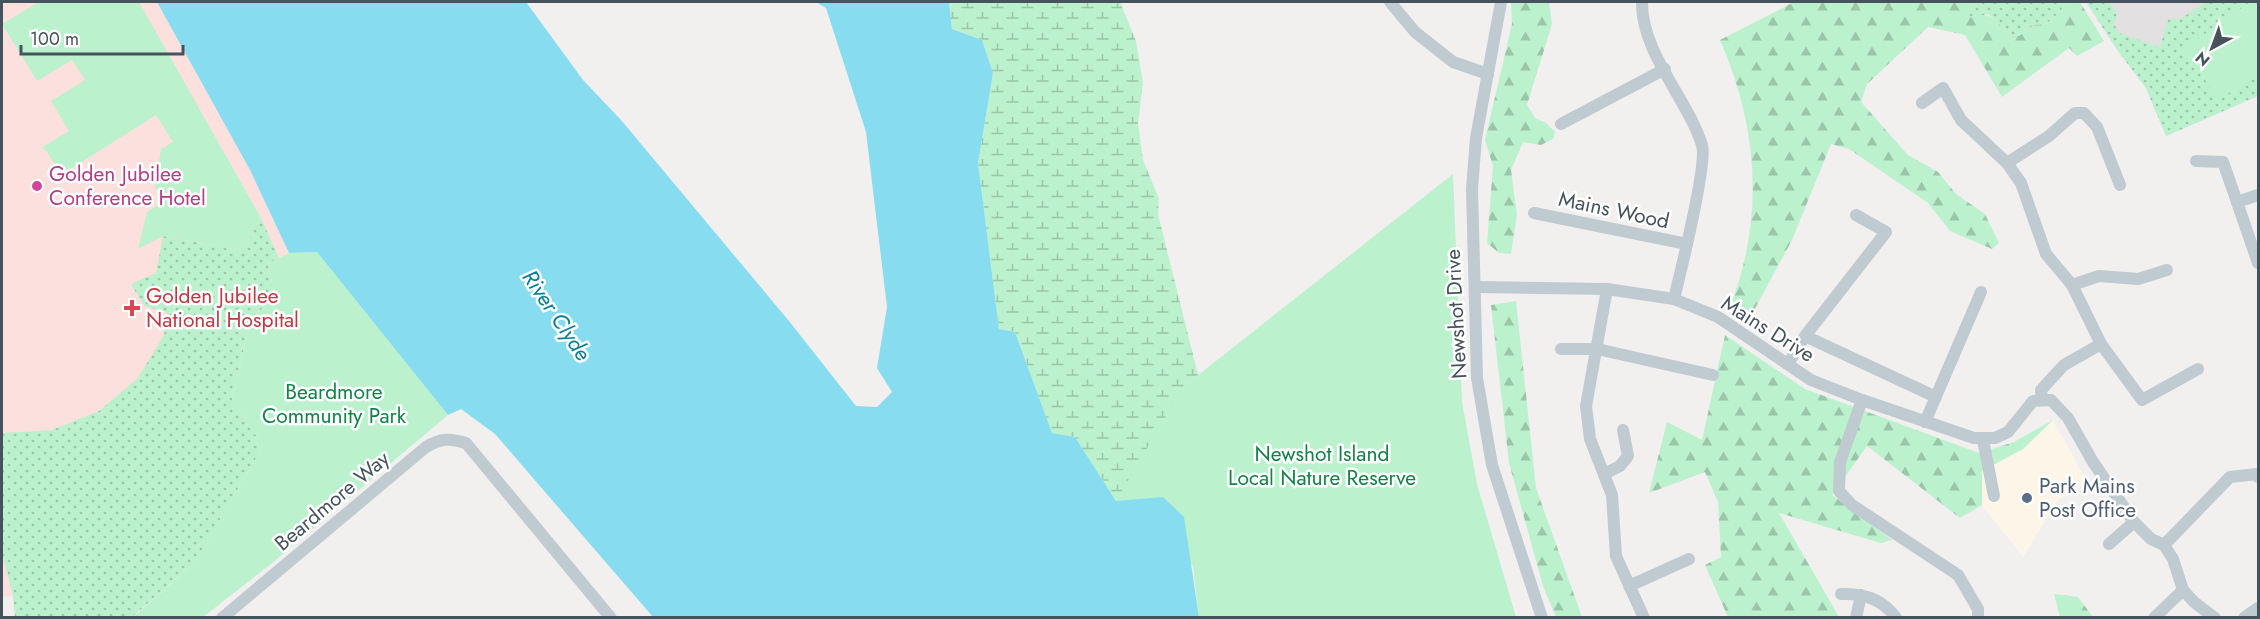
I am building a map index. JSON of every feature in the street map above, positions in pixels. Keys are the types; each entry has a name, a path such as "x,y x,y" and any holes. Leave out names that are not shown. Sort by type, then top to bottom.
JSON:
{"street":[{"path":"1390,2 1415,32 1453,62 1488,74"},
{"name":"Newshot Drive","path":"1501,2 1476,138 1472,189 1472,246 1477,287 1477,378 1492,465 1542,618"},
{"name":"Mains Wood","path":"1642,2 1644,29 1703,146 1687,244 1674,299"},
{"path":"1561,124 1665,69"},
{"path":"1922,103 1943,88 1961,120 2007,163 2021,183 2046,254 2072,285 2101,344 2142,400 2198,369"},
{"path":"2007,163 2049,136 2074,113 2084,113 2097,127 2120,185"},
{"path":"2196,161 2223,162 2259,263"},
{"path":"2237,202 2259,195"},
{"name":"Mains Wood","path":"1534,213 1687,244"},
{"path":"1788,364 1805,336 1886,232 1856,215"},
{"path":"2072,285 2099,276 2138,279 2167,270"},
{"name":"Mains Drive","path":"1477,287 1607,289 1674,299 1718,317 1811,380 1925,422 1983,440"},
{"path":"1607,289 1586,406 1590,440 1612,495 1616,556 1644,618"},
{"path":"1925,422 1981,292"},
{"path":"1805,336 1936,397"},
{"path":"1994,496 1983,440 2008,432 2064,365 2101,344"},
{"path":"1561,349 1597,350 1713,375"},
{"path":"1862,400 1840,462 1839,491 1852,505 1958,575 1978,609 1978,618"},
{"path":"2037,400 2058,405 2134,522 2151,539 2164,545 2173,559 2183,590 2215,618"},
{"path":"1604,474 1620,466 1628,456 1623,430"},
{"name":"Beardmore Way","path":"222,618 426,447 436,441 453,439 466,443 611,618"},
{"path":"2164,545 2230,477 2257,474 2259,477"},
{"path":"2109,544 2134,522"},
{"path":"1629,586 1689,559"},
{"path":"2154,618 2183,590"},
{"path":"1841,594 1861,595 1879,601 1896,618"},
{"path":"1856,618 1861,595"},
{"path":"2244,618 2259,608"}],"shaded area":[{"name":"Golden Jubilee National Hospital","path":"2,2 157,2 250,170 289,253 268,263 132,617 15,617 13,596 2,597"},
{"path":"2086,2 2258,2 2258,96 2166,136 2146,88"},
{"path":"2053,420 2088,483 2058,500 2023,557 1982,505 1982,471 2023,449"}],"green space":[{"path":"39,2 139,2 261,218 242,251 163,236 138,249 147,212 164,201 155,187 161,149 173,142 156,115 61,175 46,150 41,148 69,131 51,101 85,80 72,60 37,81 2,24"},
{"path":"949,2 1120,2 1136,41 1143,83 1138,123 1143,160 1159,199 1158,214 1198,375 1183,387 1193,566 1184,517 1116,501 1075,437 1052,433 1015,332 999,329 978,163 993,73 982,40 952,29"},
{"path":"1511,2 1549,2 1552,24 1527,105 1536,119 1545,122 1555,132 1553,139 1541,145 1523,142 1511,170 1517,215 1511,254 1499,253 1487,243 1493,166 1485,140 1512,24"},
{"path":"1794,2 1983,2 1967,14 1970,18 1988,16 2010,35 2019,36 2034,25 2046,24 2060,12 2066,2 2080,2 2104,41 2077,56 2069,48 2002,97 1965,35 1928,27 1867,84 1861,102 1908,155 1938,172 1956,194 1985,214 1999,243 1992,249 1950,231 1928,203 1849,149 1831,144 1792,240 1746,325 1728,312 1740,278 1748,244 1752,209 1749,141 1743,107 1720,40"},
{"path":"1983,2 2066,2 2060,12 2046,24 2034,25 2019,36 2010,35 1988,14 1970,19 1967,14"},
{"path":"2086,2 2110,2 2117,15 2114,24 2119,33 2160,47 2168,19 2180,19 2206,2 2258,2 2258,96 2166,136 2146,88"},
{"path":"2250,2 2258,2 2258,73 2219,100 2183,49"},
{"name":"Newshot Island Local Nature Reserve","path":"1453,174 1462,402 1477,484 1516,617 1199,617 1193,566 1116,501 1183,387"},
{"path":"261,218 279,258 268,263 275,298 251,318 232,399 263,446 195,562 132,617 15,617 13,596 2,553 2,433 52,430 99,411 138,378 164,335 166,312 144,306 131,284 156,273 163,236 242,251"},
{"name":"Beardmore Community Park","path":"317,252 448,415 271,564 203,617 132,618 195,562 263,446 232,399 251,318 275,298 268,263 289,253"},
{"path":"1516,301 1536,488 1582,617 1556,617 1543,586 1509,463 1491,305"},
{"path":"1725,335 1805,389 1979,453 2014,442 2053,420 2023,449 1982,471 1982,505 1960,518 1867,446 1832,495 1892,540 1881,543 1779,513 1839,617 1728,617 1705,565 1721,557 1718,502 1705,472 1649,493 1667,422 1702,440"},
{"path":"2054,594 2078,597 2093,617 2060,617"}],"water":[{"name":"River Clyde","path":"157,2 526,2 583,80 621,120 789,321 856,406 877,407 892,392 877,368 887,307 866,132 826,8 816,2 949,2 952,29 982,40 993,73 978,163 999,329 1015,332 1052,433 1075,437 1116,501 1163,497 1184,517 1199,617 653,617 495,434 461,409 448,415 317,252 289,253 250,170"}],"place":[{"name":"Golden Jubilee Conference Hotel","path":"37,186"},
{"name":"Golden Jubilee National Hospital","path":"132,308"},
{"name":"Park Mains Post Office","path":"2027,498"}]}
